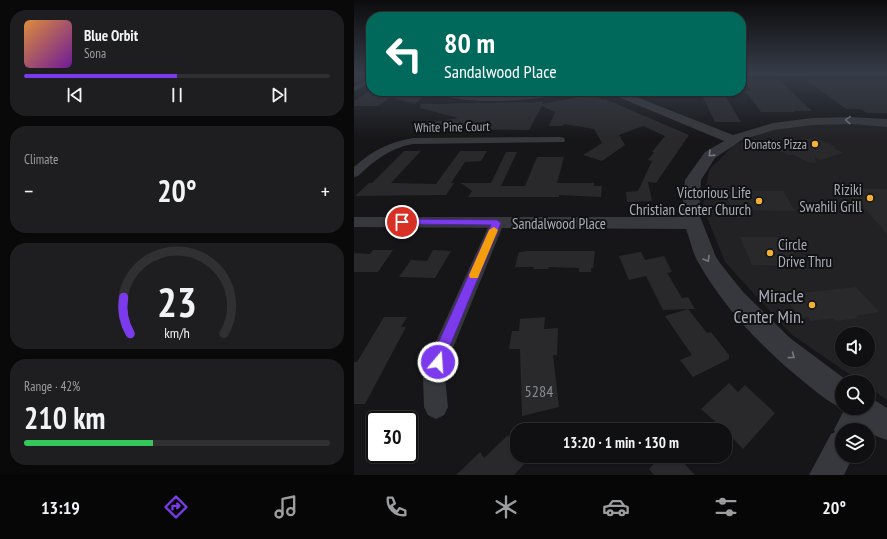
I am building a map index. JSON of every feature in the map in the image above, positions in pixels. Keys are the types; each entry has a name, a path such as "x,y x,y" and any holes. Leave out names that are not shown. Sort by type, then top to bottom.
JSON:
{"street":[{"path":"462,96 535,96"},
{"path":"624,96 731,139"},
{"path":"835,395 786,352 732,296 706,258 692,223 689,199 693,179 702,163 715,150 731,139 762,128 799,122 841,120 887,122"},
{"name":"White Pine Court","path":"354,173 381,150 396,144 413,141 560,140"},
{"name":"Sandalwood Place","path":"354,222 692,223"},
{"path":"436,407 434,376 442,348 497,223"},
{"path":"863,415 887,425"},
{"path":"826,475 835,458"}],"shaded area":[{"path":"818,123 887,125 887,400 875,392 875,375 851,375 839,367 875,367 875,327 835,327 835,364 792,335 725,262 703,207 709,170 734,145 771,130"}],"building":[{"path":"363,95 423,96 415,104 390,97 378,106 354,106 354,101"},
{"path":"748,95 795,95 812,111 794,111 796,112 761,112"},
{"path":"827,95 887,95 887,113 867,113 860,109 846,109"},
{"path":"583,96 596,96 689,135 656,183 648,182 652,201 627,202 626,192 638,191 652,161 648,160 654,152 652,152 665,136 643,126 619,135 625,145 602,161 583,155 602,143 594,129 564,124 563,126 549,126 555,112 542,106 529,130 425,129 425,123 458,118 420,108 421,104 543,102 543,104"},
{"path":"702,96 725,96 741,122 715,122"},
{"path":"815,137 836,147 833,148 844,153 820,160 815,157 816,163 807,162 794,155 788,155 774,148"},
{"path":"404,151 421,151 391,183 436,184 460,151 487,151 481,161 465,162 451,183 454,183 446,195 355,196 369,183 372,183"},
{"path":"506,152 517,152 501,186 525,186 537,157 564,157 557,183 594,183 594,186 602,186 601,197 559,195 559,197 468,197 472,191 461,183 491,183"},
{"path":"844,188 887,189 887,234 860,203 857,203"},
{"name":"Victorious Life Christian Center Church","path":"725,191 783,191 795,211 732,210"},
{"name":"Circle Drive Thru","path":"740,237 785,237 800,266 752,265"},
{"path":"373,250 393,250 378,272 354,272 354,253 370,254"},
{"path":"433,250 451,251 435,278 399,277 411,260 427,261"},
{"path":"595,251 593,268 591,268 591,272 579,272 579,268 549,267 548,269 533,269 534,267 515,267 519,252"},
{"path":"641,252 645,260 664,256 672,272 667,273 682,298 688,297 695,309 663,310 646,276 629,280 619,256"},
{"path":"856,287 879,312 856,316 858,318 836,321 834,318 811,321 808,317 800,318 787,299 794,298 792,294"},
{"path":"688,309 707,333 711,332 729,355 729,359 693,377 680,360 692,355 665,316"},
{"path":"384,317 407,317 401,327 406,327 365,404 354,404 354,362 357,362"},
{"path":"545,317 544,329 558,328 557,355 553,355 559,407 522,416 520,349 509,349 512,331 519,331 520,319"},
{"path":"729,383 738,392 745,385 775,413 743,449 732,437 732,423 717,423 701,409"},
{"path":"508,435 510,437 510,463 525,463 514,475 456,475 480,452 484,458"},
{"path":"655,463 684,463 695,475 654,475 649,469"}],"slow traffic":[{"path":"474,275 494,230"}],"place":[{"name":"Donatos Pizza","path":"815,144"},
{"name":"Riziki Swahili Grill","path":"870,198"},
{"name":"Victorious Life Christian Center Church","path":"759,201"},
{"name":"Circle Drive Thru","path":"770,253"},
{"name":"Miracle Center Min.","path":"812,305"}],"route":[{"path":"402,222 497,223 442,348 438,362"}]}
